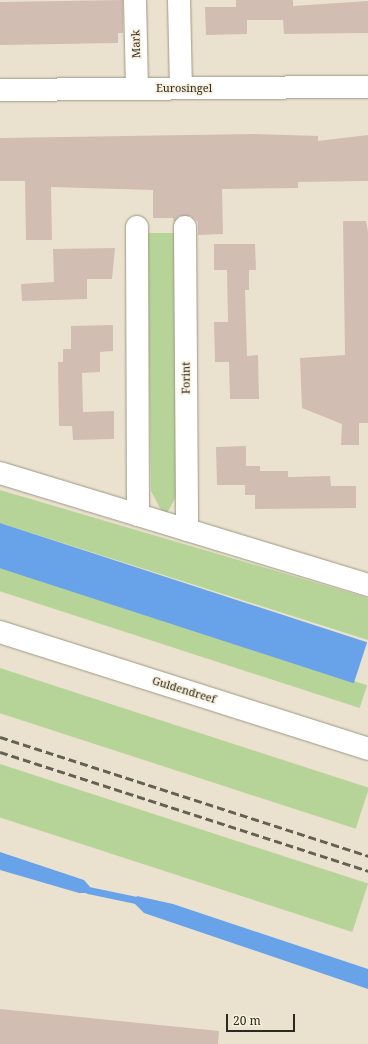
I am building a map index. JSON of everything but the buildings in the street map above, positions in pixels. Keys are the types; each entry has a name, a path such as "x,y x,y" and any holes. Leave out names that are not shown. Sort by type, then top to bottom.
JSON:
{"street":[{"name":"Mark","path":"135,0 137,89"},
{"path":"179,0 181,88"},
{"name":"Eurosingel","path":"0,90 368,87"},
{"name":"Forint","path":"185,226 187,530"},
{"path":"137,227 138,515"},
{"path":"0,473 368,585"},
{"name":"Guldendreef","path":"0,632 368,749"}],"green space":[{"path":"147,233 177,233 180,490 167,513 161,510 151,491"},
{"path":"0,490 368,598 368,640 0,523"},
{"path":"0,566 367,685 360,708 0,591"},
{"path":"0,668 368,788 356,829 0,713"},
{"path":"0,764 368,884 352,932 0,818"}],"water":[{"path":"0,523 367,642 354,683 0,568"},
{"path":"0,852 84,880 90,887 87,893 79,893 0,870"},
{"path":"137,896 173,904 368,969 368,989 144,913 134,903"}],"waterway":[{"path":"88,890 136,900"}],"railway":[{"path":"0,737 368,856"},
{"path":"0,752 368,871"}]}
